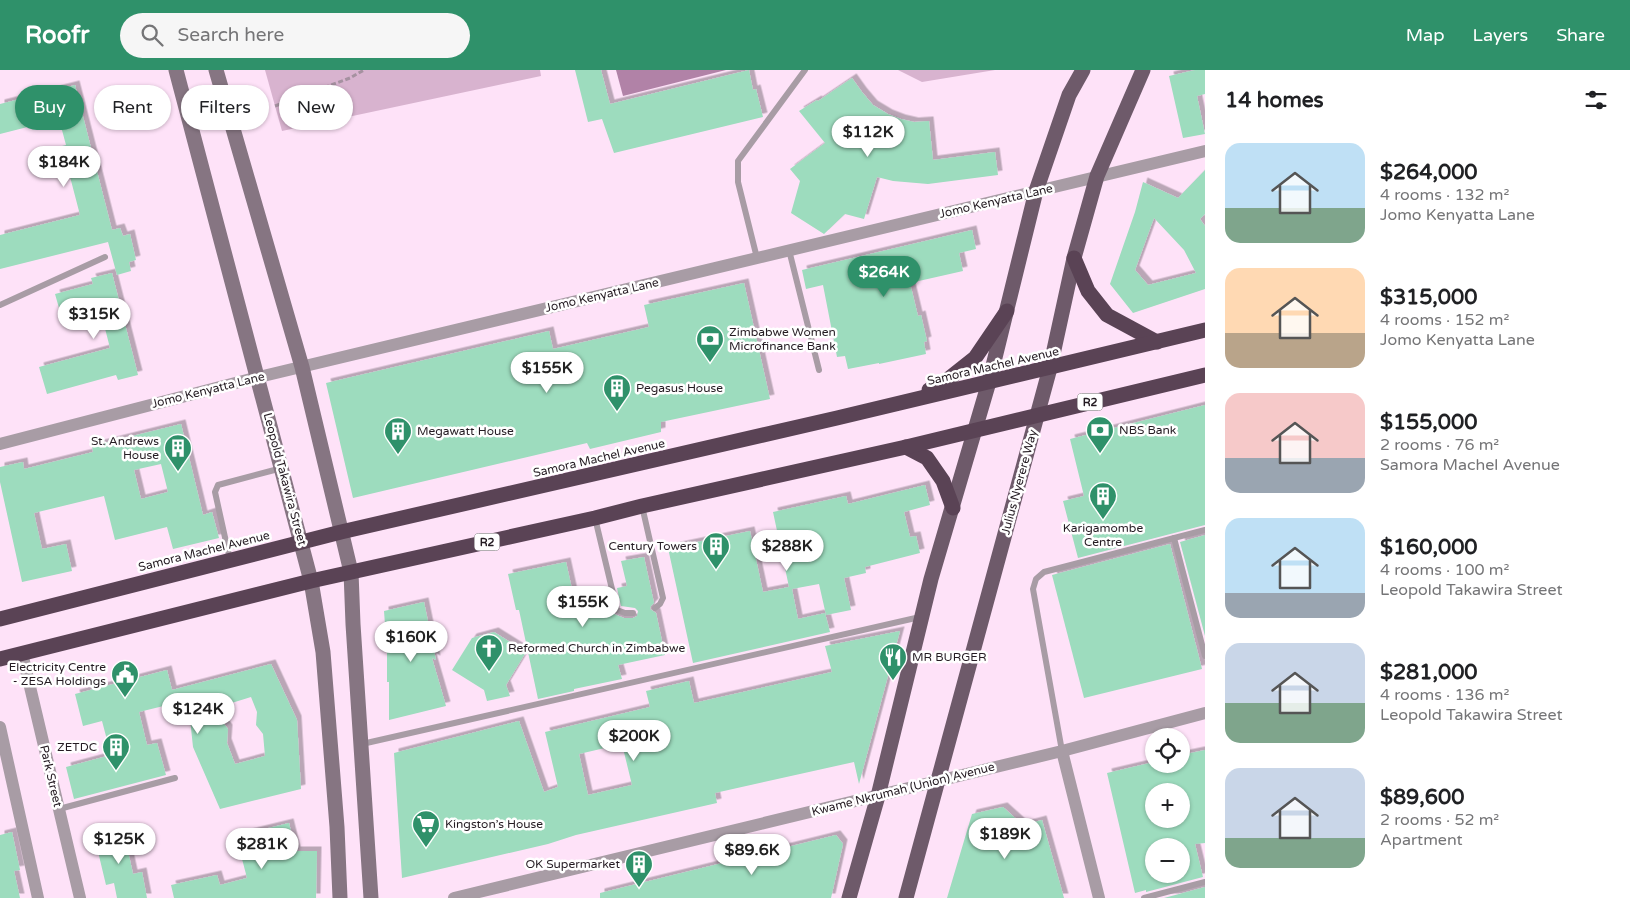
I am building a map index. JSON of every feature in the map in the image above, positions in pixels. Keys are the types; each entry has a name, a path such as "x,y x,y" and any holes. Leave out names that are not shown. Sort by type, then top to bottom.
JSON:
{"highway":[{"path":"1074,258 1088,291 1107,315 1157,342"},
{"path":"907,401 946,381 975,358 1007,311"},
{"name":"Samora Machel Avenue","path":"1,616 342,532 1050,368 1205,330"},
{"name":"R2","path":"0,659 311,581 906,447 1205,375"},
{"path":"906,447 927,458 943,481 953,508"}],"main road":[{"name":"Leopold Takawira Street","path":"176,70 283,468 311,581 323,652 337,827 340,898"},
{"path":"216,70 302,367 351,572 360,744 371,898"},
{"path":"849,898 878,796 931,579 989,382 1036,191 1069,95 1083,70"},
{"name":"Julius Nyerere Way","path":"906,898 1038,415 1074,258 1097,176 1143,70"}],"street":[{"name":"Jomo Kenyatta Lane","path":"0,444 258,377 1205,151"},
{"name":"Park Street","path":"22,653 80,898"},
{"name":"Kwame Nkrumah (Union) Avenue","path":"454,898 1062,751 1205,713"},
{"path":"0,727 38,898"},
{"path":"1062,751 1099,898"}],"lane":[{"path":"757,258 738,182 738,161 805,70"},
{"path":"789,250 819,370"},
{"path":"0,305 105,257"},
{"path":"230,560 215,492 218,485 283,468"},
{"path":"642,506 663,598 655,608"},
{"path":"595,518 618,610 625,613 633,613"},
{"path":"1062,751 1033,589 1036,580 1044,572 1205,530"},
{"path":"1174,538 1205,656"},
{"path":"360,744 923,616"},
{"path":"59,809 175,778"},
{"path":"1144,898 1205,882"}],"path":[{"path":"275,106 350,78 364,70"}],"shaded area":[{"path":"265,70 540,70 541,76 353,116 353,85 279,85 279,120"},
{"path":"616,70 726,70 623,96"},
{"path":"898,70 995,70 922,82"}],"building":[{"path":"575,70 601,70 610,104 749,70 753,90 756,89 763,117 614,153 602,119 588,122"},
{"path":"1195,70 1205,70 1205,94 1197,96 1205,134 1183,138 1169,76"},
{"path":"852,78 873,105 888,114 914,122 929,121 933,160 995,152 998,175 928,184 893,181 877,177 864,219 845,214 824,234 791,213 800,181 790,169 825,143 799,111 818,101"},
{"path":"15,100 16,130 0,134 0,104"},
{"path":"84,120 112,230 120,228 123,236 130,234 136,260 129,262 131,271 117,275 108,242 0,269 0,235 80,215 62,146 66,145 62,130 84,130"},
{"path":"1205,170 1205,214 1200,219 1205,226 1205,289 1133,313 1110,284 1135,212 1143,182 1178,198","holes":["1154,218 1184,250 1196,273 1148,285 1135,270"]},
{"path":"972,230 976,249 959,253 963,271 910,283 918,316 921,315 927,341 924,342 926,354 848,369 845,356 837,357 823,285 806,289 802,270"},
{"path":"112,273 138,375 118,380 116,375 47,394 39,367 110,348 99,305 61,315 55,294 93,284 91,278"},
{"path":"744,283 770,399 661,422 661,432 590,449 587,443 353,498 326,383 549,331 553,349 649,327 644,305"},
{"path":"1205,405 1205,525 1078,558 1063,501 1084,496 1070,439"},
{"path":"181,424 203,515 212,512 219,538 173,549 167,527 115,540 104,496 34,513 42,549 66,544 72,571 22,582 0,482 0,467 23,462 24,469 93,452 92,446","holes":["161,464 168,492 141,499 134,470"]},
{"path":"925,485 930,505 904,512 910,537 916,536 920,553 865,567 866,573 844,578 851,610 826,615 819,584 792,589 798,619 825,613 830,632 693,663 668,548 750,531 763,592 789,587 773,512 846,496 848,504"},
{"path":"1205,535 1205,636 1180,542"},
{"path":"1170,544 1202,669 1084,698 1052,575"},
{"path":"644,557 654,603 650,609 656,613 665,655 618,665 622,679 538,699 519,610 516,610 508,574 566,562 574,598 607,591 614,614 624,618 633,618 637,616 638,611 635,608 621,606 617,588 627,586 621,561"},
{"path":"424,602 436,660 432,658 446,706 389,720 389,682 387,682 384,611"},
{"path":"900,631 859,784 854,762 715,793 717,803 576,835 548,844 402,878 394,753 519,721 544,792 558,787 545,732 650,707 646,691 689,681 694,703 832,672 825,646","holes":["622,744 632,785 588,795 579,754"]},
{"name":"Reformed Church in Zimbabwe","path":"494,632 526,652 506,685 510,696 487,701 484,690 452,670 472,638"},
{"path":"271,664 297,720 301,789 220,809 193,747 188,700 139,712 147,745 157,743 166,775 74,799 66,767 111,755 102,721 83,726 75,694 167,670 172,690","holes":["251,697 257,712 256,725 263,734 265,756 235,764 227,743 228,729 221,720 222,706"]},
{"path":"1205,750 1205,843 1195,844 1203,877 1190,880 1190,838 1145,838 1145,883 1180,883 1135,893 1107,773 1145,764 1145,773 1190,773 1190,753"},
{"path":"1003,807 1023,825 1042,820 1064,898 947,898 972,814"},
{"path":"289,823 296,851 317,851 316,898 174,898 171,885 217,875 220,885 247,878 236,836"},
{"path":"123,828 133,874 142,872 147,898 117,898 114,883 106,885 94,835"},
{"path":"12,832 20,870 14,871 20,898 0,898 0,835"},
{"path":"836,835 843,844 831,898 600,898 600,893"},
{"path":"1205,887 1205,898 1164,898"}],"place":[{"name":"Zimbabwe Women Microfinance Bank","path":"710,363"},
{"name":"Pegasus House","path":"617,412"},
{"name":"NBS Bank","path":"1100,454"},
{"name":"Megawatt House","path":"398,455"},
{"name":"St. Andrews House","path":"178,472"},
{"name":"Karigamombe Centre","path":"1103,520"},
{"name":"Century Towers","path":"716,570"},
{"name":"Reformed Church in Zimbabwe","path":"489,672"},
{"name":"MR BURGER","path":"893,681"},
{"name":"Electricity Centre - ZESA Holdings","path":"125,698"},
{"name":"ZETDC","path":"116,771"},
{"name":"Kingston’s House","path":"426,848"},
{"name":"OK Supermarket","path":"639,888"}]}
